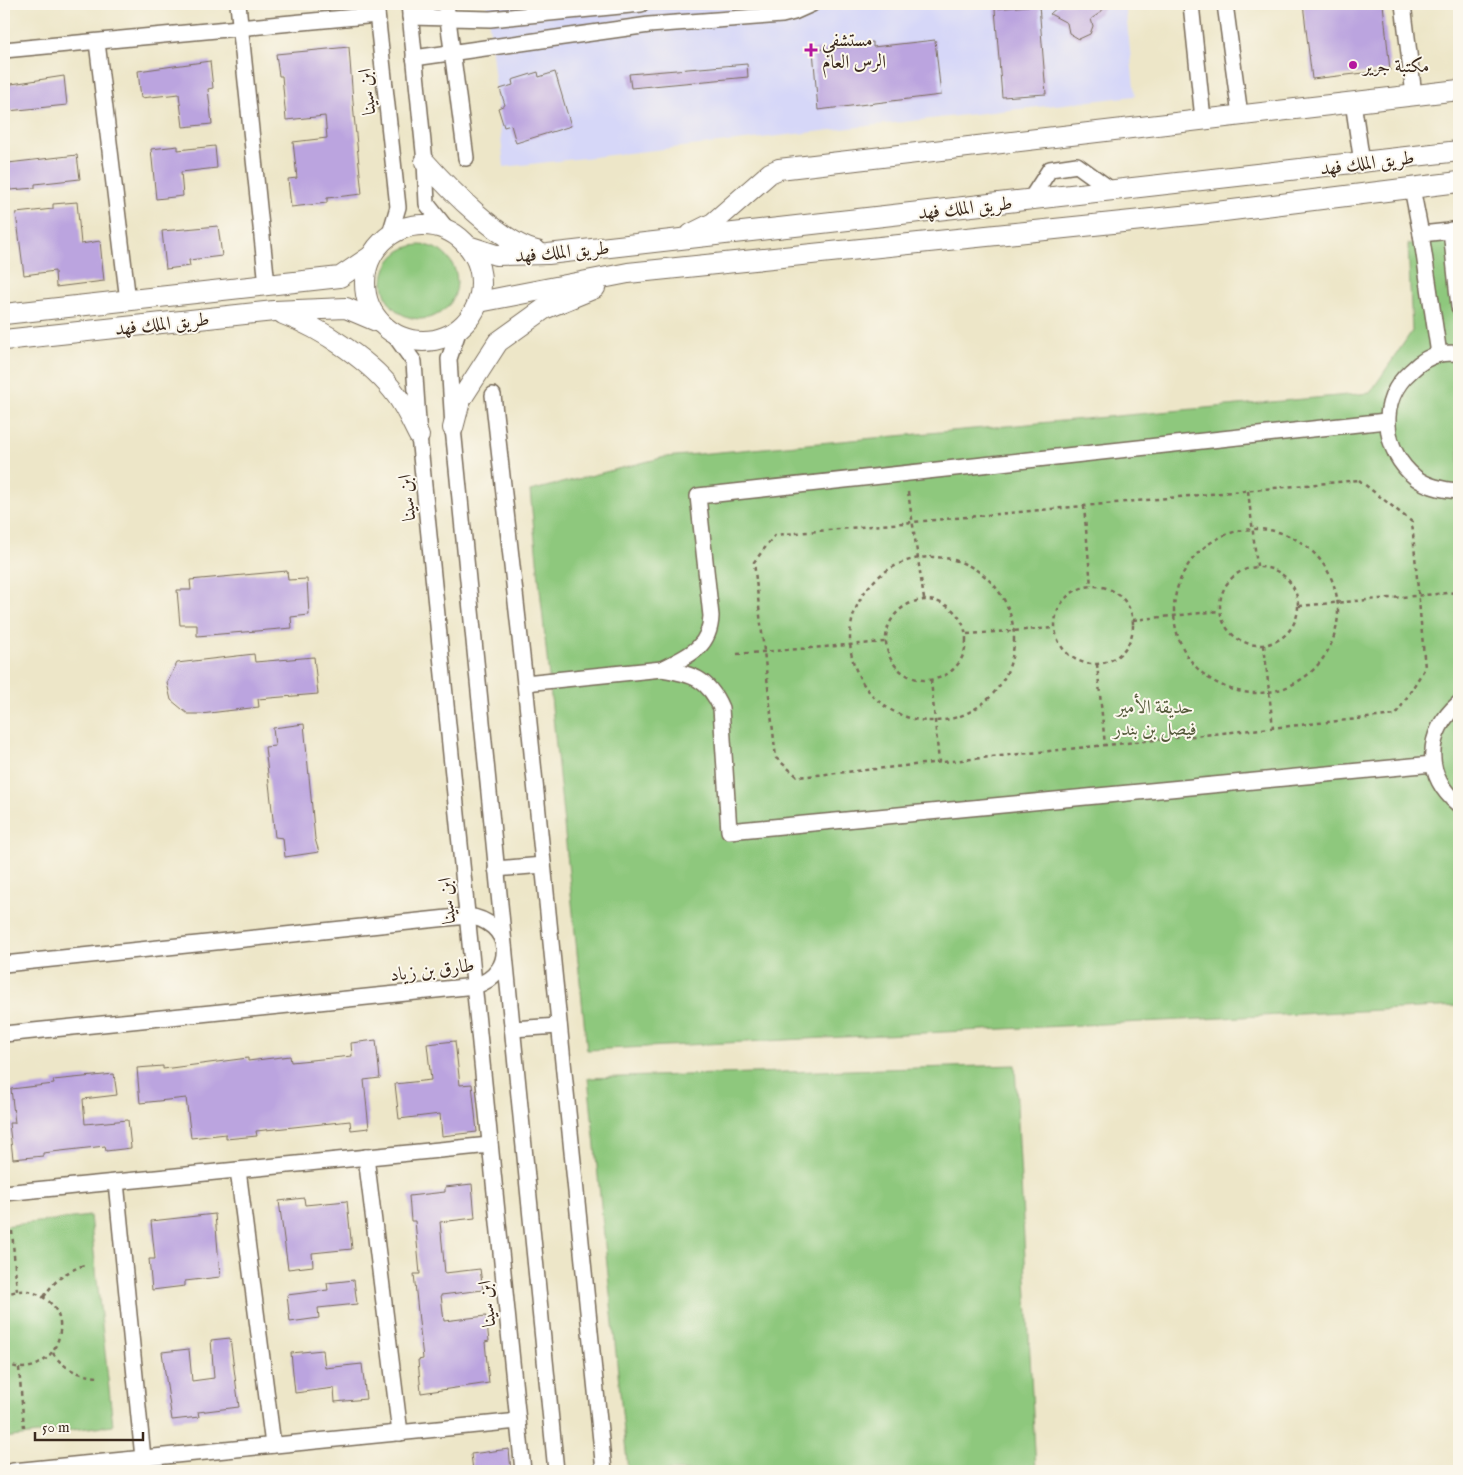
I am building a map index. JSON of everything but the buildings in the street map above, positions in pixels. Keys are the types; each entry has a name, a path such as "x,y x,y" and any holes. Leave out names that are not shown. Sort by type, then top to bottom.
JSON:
{"main road":[{"path":"674,240 700,231 770,173 779,169 1459,90"},
{"name":"طريق الملك فهد","path":"471,247 496,256 548,254 1459,151"},
{"path":"425,162 505,237 524,249 548,254"},
{"name":"طريق الملك فهد","path":"479,302 628,273 1190,215 1459,182"},
{"path":"427,224 446,228 460,236 471,247 479,264 482,283 479,302 471,317 459,330 444,338 426,342 409,340 386,327 370,307 365,290 365,273 371,256 379,244 390,234 408,226 427,224"},
{"name":"طريق الملك فهد","path":"4,314 340,277 371,256"},
{"path":"453,428 460,401 498,342 544,309 628,273"},
{"name":"طريق الملك فهد","path":"4,340 274,311 346,308 386,327"},
{"path":"274,311 304,322 363,361 396,395 420,436"}],"street":[{"path":"238,4 267,285"},
{"path":"446,228 427,204 425,162 409,10 447,10 490,19 633,4"},
{"path":"647,4 649,25"},
{"path":"414,58 649,25 782,15 812,4"},
{"path":"1192,4 1203,119"},
{"path":"1225,4 1240,115"},
{"path":"1402,4 1414,96"},
{"path":"4,50 240,28 377,9"},
{"name":"ابن سينا","path":"377,9 398,207 390,234"},
{"path":"447,10 451,54 466,158"},
{"path":"98,42 128,301"},
{"path":"1353,102 1362,163"},
{"path":"1030,200 1050,168 1077,165 1113,191"},
{"path":"1412,188 1439,354"},
{"path":"1421,234 1455,230 1459,307"},
{"name":"ابن سينا","path":"386,327 414,362 523,1471"},
{"path":"459,330 449,359 453,428 556,1471"},
{"path":"1459,353 1439,354 1420,363 1402,379 1391,399 1386,421 1390,444 1401,464 1412,474 1437,488 1459,491"},
{"path":"493,395 525,682 604,1471"},
{"path":"662,669 688,656 700,646 710,631 711,616 698,496 1386,421"},
{"path":"525,682 662,669 688,673 704,682 715,694 721,708 729,831 1434,764"},
{"path":"1459,703 1446,715 1436,732 1432,752 1435,772 1444,790 1459,805"},
{"path":"496,869 543,865"},
{"path":"4,964 467,916 488,921 502,938 504,950"},
{"name":"طارق بن زياد","path":"4,1034 474,986 493,977 501,964 504,950"},
{"path":"512,1029 559,1026"},
{"path":"4,1193 490,1145"},
{"path":"366,1157 400,1433"},
{"path":"238,1170 273,1445"},
{"path":"116,1182 142,1458"},
{"path":"13,1471 66,1469 142,1458 518,1421"}],"path":[{"path":"1358,480 1412,522 1425,668 1396,715 798,777 776,758 754,562 775,535 1248,491 1358,480"},
{"path":"1248,491 1257,566"},
{"path":"908,492 924,599"},
{"path":"1084,506 1091,586"},
{"path":"1253,529 1267,529 1293,537 1315,553 1331,576 1338,602 1336,629 1327,654 1309,674 1286,688 1260,694 1234,691 1210,680 1190,662 1178,637 1174,616 1179,582 1192,558 1213,540 1239,530 1253,529"},
{"path":"940,556 968,564 991,580 1007,604 1014,632 1012,658 1006,674 986,702 963,716 935,722 912,720 888,710 868,693 855,670 849,645 852,616 864,590 885,570 911,558 940,556"},
{"path":"1257,566 1270,567 1282,572 1291,582 1297,593 1299,606 1297,619 1290,630 1280,639 1264,645 1255,645 1242,642 1231,634 1224,623 1220,611 1220,598 1225,586 1239,572 1257,566"},
{"path":"1091,586 1110,588 1121,596 1130,607 1133,620 1133,633 1128,645 1115,658 1097,664 1085,664 1073,659 1064,651 1057,640 1054,628 1056,614 1061,602 1071,592 1091,586"},
{"path":"1299,606 1459,592"},
{"path":"924,599 936,600 947,605 956,612 967,634 966,647 962,659 944,677 918,680 900,670 888,654 886,642 887,629 892,618 901,608 912,602 924,599"},
{"path":"1133,620 1220,611"},
{"path":"967,634 1054,628"},
{"path":"737,654 886,642"},
{"path":"1264,645 1273,728"},
{"path":"1097,664 1105,745"},
{"path":"931,680 939,762"},
{"path":"12,1231 17,1291"},
{"path":"44,1297 56,1280 75,1268 87,1264"},
{"path":"4,1296 17,1291 33,1292 44,1297 53,1306 59,1317 61,1329 59,1342 53,1353 43,1362 19,1368 4,1362"},
{"path":"53,1353 58,1360 73,1371 89,1377 99,1377"},
{"path":"19,1368 24,1427"}],"shaded area":[{"name":"مستشفي الرس العام","path":"487,4 1125,4 1135,96 504,167"}],"green space":[{"name":"حديقة الأمير فيصل بن بندر","path":"1459,241 1459,1006 587,1050 530,491 665,457 1370,393 1412,331 1408,244"},
{"path":"413,245 427,245 441,251 451,261 457,275 457,289 451,303 441,313 427,319 413,319 399,313 389,303 383,289 383,275 389,261 399,251"},
{"path":"1015,1065 1036,1471 628,1471 588,1078"},
{"path":"90,1216 113,1425 4,1438 4,1226"}],"place":[{"name":"مستشفي الرس العام","path":"811,50"},
{"name":"مكتبة جرير","path":"1353,65"}]}
